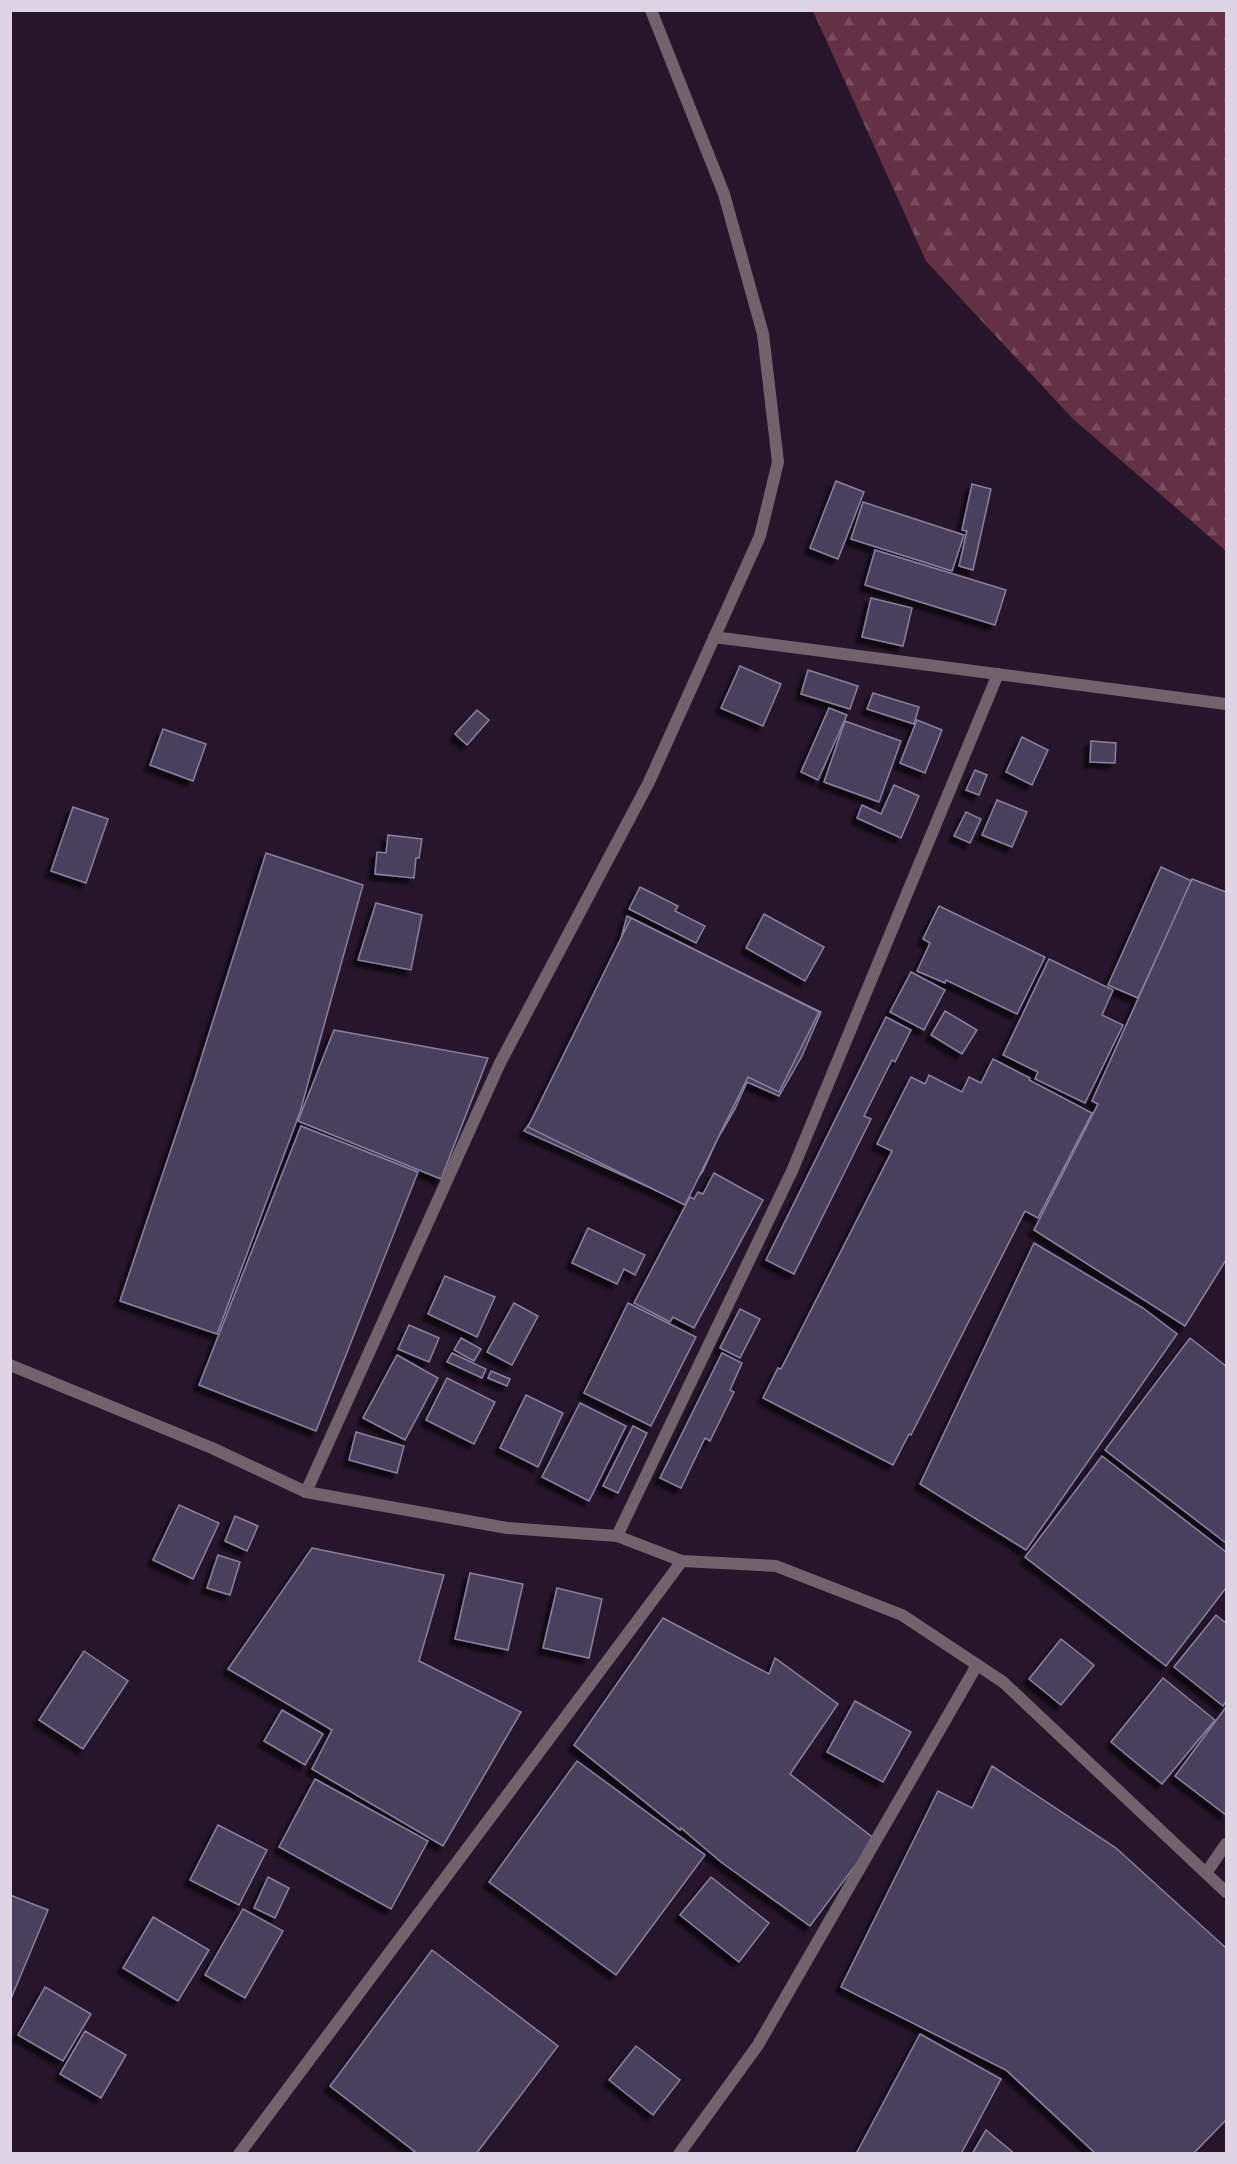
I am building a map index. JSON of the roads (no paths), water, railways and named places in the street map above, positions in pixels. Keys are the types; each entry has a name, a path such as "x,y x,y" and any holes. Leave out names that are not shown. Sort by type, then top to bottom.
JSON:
{"street":[{"path":"306,1492 500,1063 649,782 760,536 778,462 763,334 724,194 651,10"},
{"path":"714,637 1227,704"},
{"path":"617,1536 792,1171 998,674"},
{"path":"10,1365 212,1448 306,1492 507,1528 617,1536 682,1561 776,1566 902,1615 1003,1682 1227,1892"},
{"path":"239,2154 682,1561"},
{"path":"679,2154 758,2045 977,1665"},
{"path":"1206,1872 1227,1844"}]}
